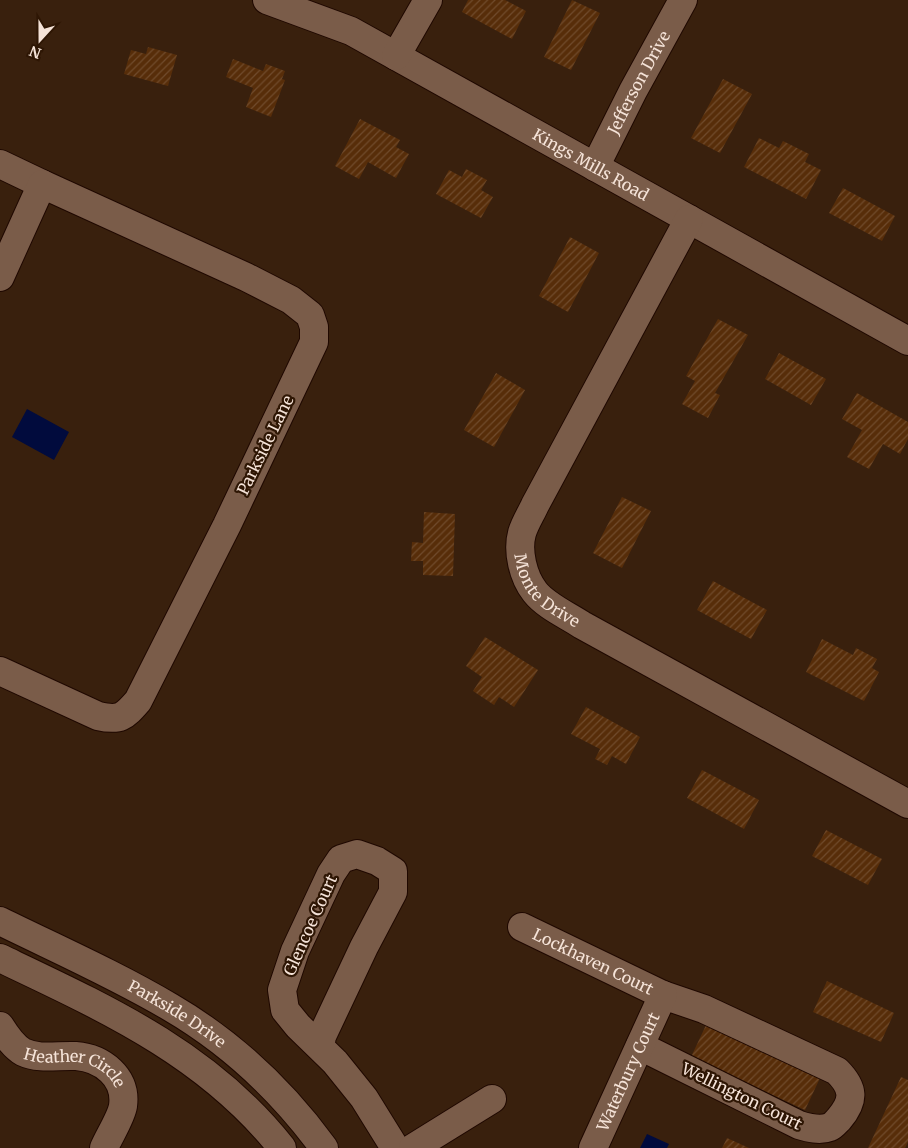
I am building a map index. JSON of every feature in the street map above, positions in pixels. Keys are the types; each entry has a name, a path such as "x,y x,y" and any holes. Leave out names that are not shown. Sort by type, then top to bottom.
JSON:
{"street":[{"name":"Kings Mills Road","path":"267,0 351,31 908,341"},
{"path":"396,56 428,0"},
{"name":"Jefferson Drive","path":"595,167 633,91 683,0"},
{"name":"Parkside Lane","path":"0,164 246,277 291,300 310,314 314,327 314,342 227,525 138,701 125,715 113,719 98,716 0,670"},
{"path":"0,277 42,184"},
{"name":"Monte Drive","path":"688,219 522,531 520,542 521,558 525,571 535,592 582,625 908,804"},
{"name":"Glencoe Court","path":"320,1047 322,1036 364,947 393,892 393,871 377,861 356,854 341,859 331,874 295,951 282,990 285,1010 298,1026 335,1062 364,1098 395,1148"},
{"name":"Parkside Drive","path":"0,921 118,978 164,1003 222,1042 279,1094 324,1148"},
{"name":"Lockhaven Court","path":"522,927 663,996"},
{"path":"8,962 30,936"},
{"name":"Parkside Drive","path":"8,962 138,1027 178,1052 216,1079 250,1111 282,1148"},
{"name":"Wellington Court","path":"640,1046 799,1125 816,1130 832,1127 844,1113 851,1096 848,1082 837,1071 704,1010 663,996"},
{"name":"Waterbury Court","path":"593,1148 663,996"},
{"name":"Heather Circle","path":"0,1026 21,1051 37,1057 76,1056 92,1058 106,1066 117,1077 123,1091 123,1107 104,1148"},
{"path":"413,1148 492,1099"}],"shaded area":[{"path":"27,409 69,432 54,460 12,437"},
{"path":"647,1134 669,1144 667,1148 640,1148"}],"building":[{"path":"468,0 505,0 526,11 512,39 462,12"},
{"path":"572,0 600,13 571,70 544,57"},
{"path":"148,47 177,55 168,86 124,74 131,50 146,54"},
{"path":"233,59 263,71 266,64 285,71 282,79 285,80 271,117 246,107 253,88 226,77"},
{"path":"723,79 752,94 720,153 691,138"},
{"path":"360,119 400,140 396,147 409,154 396,178 368,162 359,179 335,166"},
{"path":"759,138 779,148 783,141 809,154 805,162 821,170 806,199 744,167"},
{"path":"466,169 487,180 481,190 493,197 481,218 436,194 449,170 462,177"},
{"path":"843,188 895,216 882,241 829,213"},
{"path":"570,237 599,253 568,312 539,296"},
{"path":"718,319 748,335 715,393 720,395 708,418 682,404 695,381 686,376"},
{"path":"779,353 826,379 811,405 765,379"},
{"path":"496,373 525,390 494,447 464,430"},
{"path":"857,393 908,422 908,439 900,454 883,444 869,469 847,457 862,430 842,419"},
{"path":"622,497 651,511 622,568 593,553"},
{"path":"424,512 455,514 453,576 423,575 423,561 411,561 412,542 423,543"},
{"path":"713,581 767,610 751,639 697,610"},
{"path":"485,637 538,670 514,707 499,697 494,705 473,691 482,677 466,666"},
{"path":"822,639 853,655 856,648 877,659 872,668 879,672 864,701 806,672"},
{"path":"586,707 640,737 626,764 612,756 607,765 595,759 600,749 571,734"},
{"path":"702,770 759,800 744,829 687,798"},
{"path":"826,830 882,859 868,885 812,856"},
{"path":"827,981 894,1013 881,1042 813,1012"},
{"path":"707,1023 820,1078 805,1110 691,1057"},
{"path":"901,1077 908,1080 908,1142 905,1148 868,1148"},
{"path":"727,1138 749,1148 722,1148"}]}
